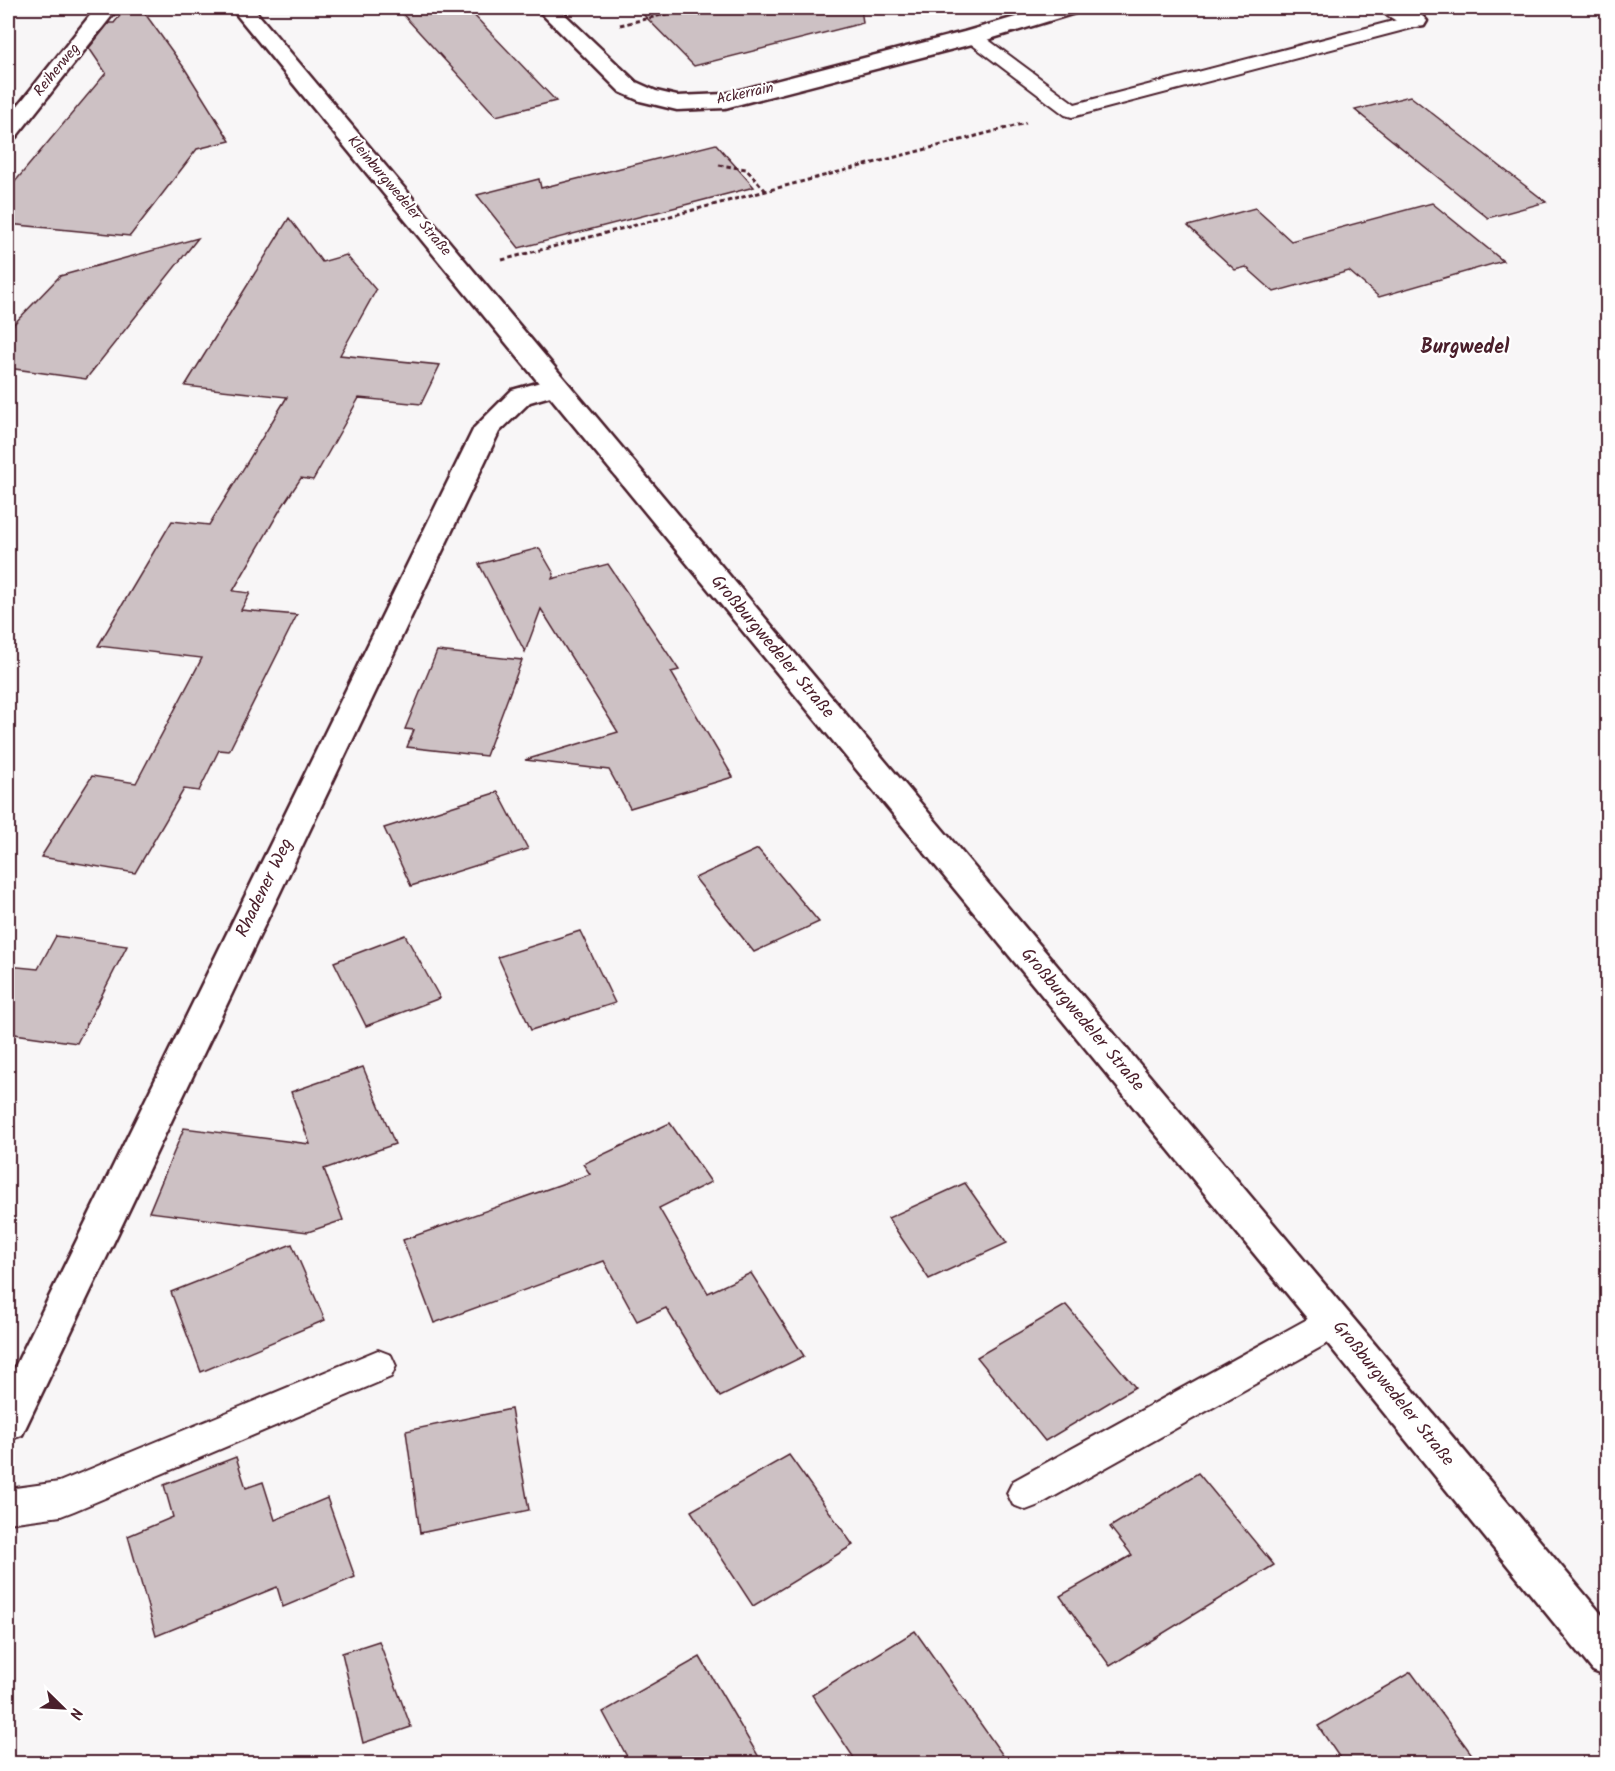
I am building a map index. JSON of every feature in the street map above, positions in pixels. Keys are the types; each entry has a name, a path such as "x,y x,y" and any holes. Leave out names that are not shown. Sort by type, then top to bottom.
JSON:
{"street":[{"name":"Reiherweg","path":"8,132 107,8"},
{"name":"Kleinburgwedeler Straße","path":"242,8 555,386"},
{"name":"Ackerrain","path":"546,8 628,87 648,96 677,103 725,101 972,37 1067,8"},
{"path":"1391,8 1416,21"},
{"name":"Großburgwedeler Straße","path":"555,386 1334,1322 1608,1656"},
{"name":"Rhadener Weg","path":"8,1422 487,428 521,396 555,386"}],"lane":[{"path":"972,37 1072,111 1416,21"},
{"path":"1026,1493 1334,1322"},
{"path":"8,1506 62,1500 378,1366"}],"path":[{"path":"576,36 692,8"},
{"path":"500,260 1072,111"},
{"path":"719,165 746,169 766,191"}],"building":[{"path":"126,8 141,8 185,69 230,141 197,149 130,236 8,224 8,190 106,73 89,48 109,23 114,23"},
{"path":"397,8 467,8 556,101 496,116"},
{"path":"637,8 861,8 863,23 694,66"},
{"path":"1410,96 1546,202 1488,218 1355,110"},
{"path":"716,144 754,187 519,248 477,195 539,179 541,188"},
{"path":"1432,203 1503,261 1379,297 1349,271 1274,292 1246,267 1235,270 1188,226 1255,208 1291,241"},
{"path":"289,218 322,262 346,255 376,290 340,355 440,365 421,404 359,398 313,480 301,478 280,510 233,591 250,593 241,610 297,615 229,751 219,750 199,791 184,789 135,873 41,857 92,776 136,783 202,658 98,646 172,521 209,525 287,397 185,386"},
{"path":"198,238 86,379 8,368 8,330 60,276"},
{"path":"539,548 554,574 552,579 608,564 679,670 671,672 733,777 630,808 609,770 525,760 618,732 541,609 525,652 479,564"},
{"path":"437,651 522,660 486,756 407,747 414,730 405,729"},
{"path":"498,792 528,849 411,886 384,828"},
{"path":"758,849 819,922 754,952 695,878"},
{"path":"580,931 615,1003 531,1030 498,957"},
{"path":"405,935 440,998 366,1026 334,962"},
{"path":"56,936 127,946 77,1043 8,1033 8,966 38,969"},
{"path":"363,1067 395,1144 324,1169 343,1220 308,1232 149,1212 184,1128 310,1144 291,1092"},
{"path":"670,1123 711,1182 659,1208 708,1293 751,1273 804,1356 720,1397 666,1308 637,1321 604,1261 434,1323 403,1240 590,1174 583,1164"},
{"path":"965,1183 1007,1243 929,1279 888,1218"},
{"path":"292,1244 325,1320 201,1372 171,1292"},
{"path":"1066,1305 1135,1387 1045,1441 977,1357"},
{"path":"511,1409 529,1510 420,1533 406,1431"},
{"path":"789,1455 853,1545 753,1606 691,1511"},
{"path":"236,1457 246,1488 263,1482 275,1520 327,1498 355,1577 283,1607 277,1587 156,1636 128,1536 173,1517 164,1485"},
{"path":"1198,1473 1274,1565 1110,1666 1060,1596 1132,1555 1110,1527"},
{"path":"915,1631 1009,1764 858,1764 812,1695"},
{"path":"379,1641 411,1727 363,1743 342,1653"},
{"path":"700,1657 763,1764 631,1764 603,1712"},
{"path":"1411,1672 1479,1764 1344,1764 1318,1726"}],"district":[{"name":"Burgwedel","path":"1465,348"}]}
